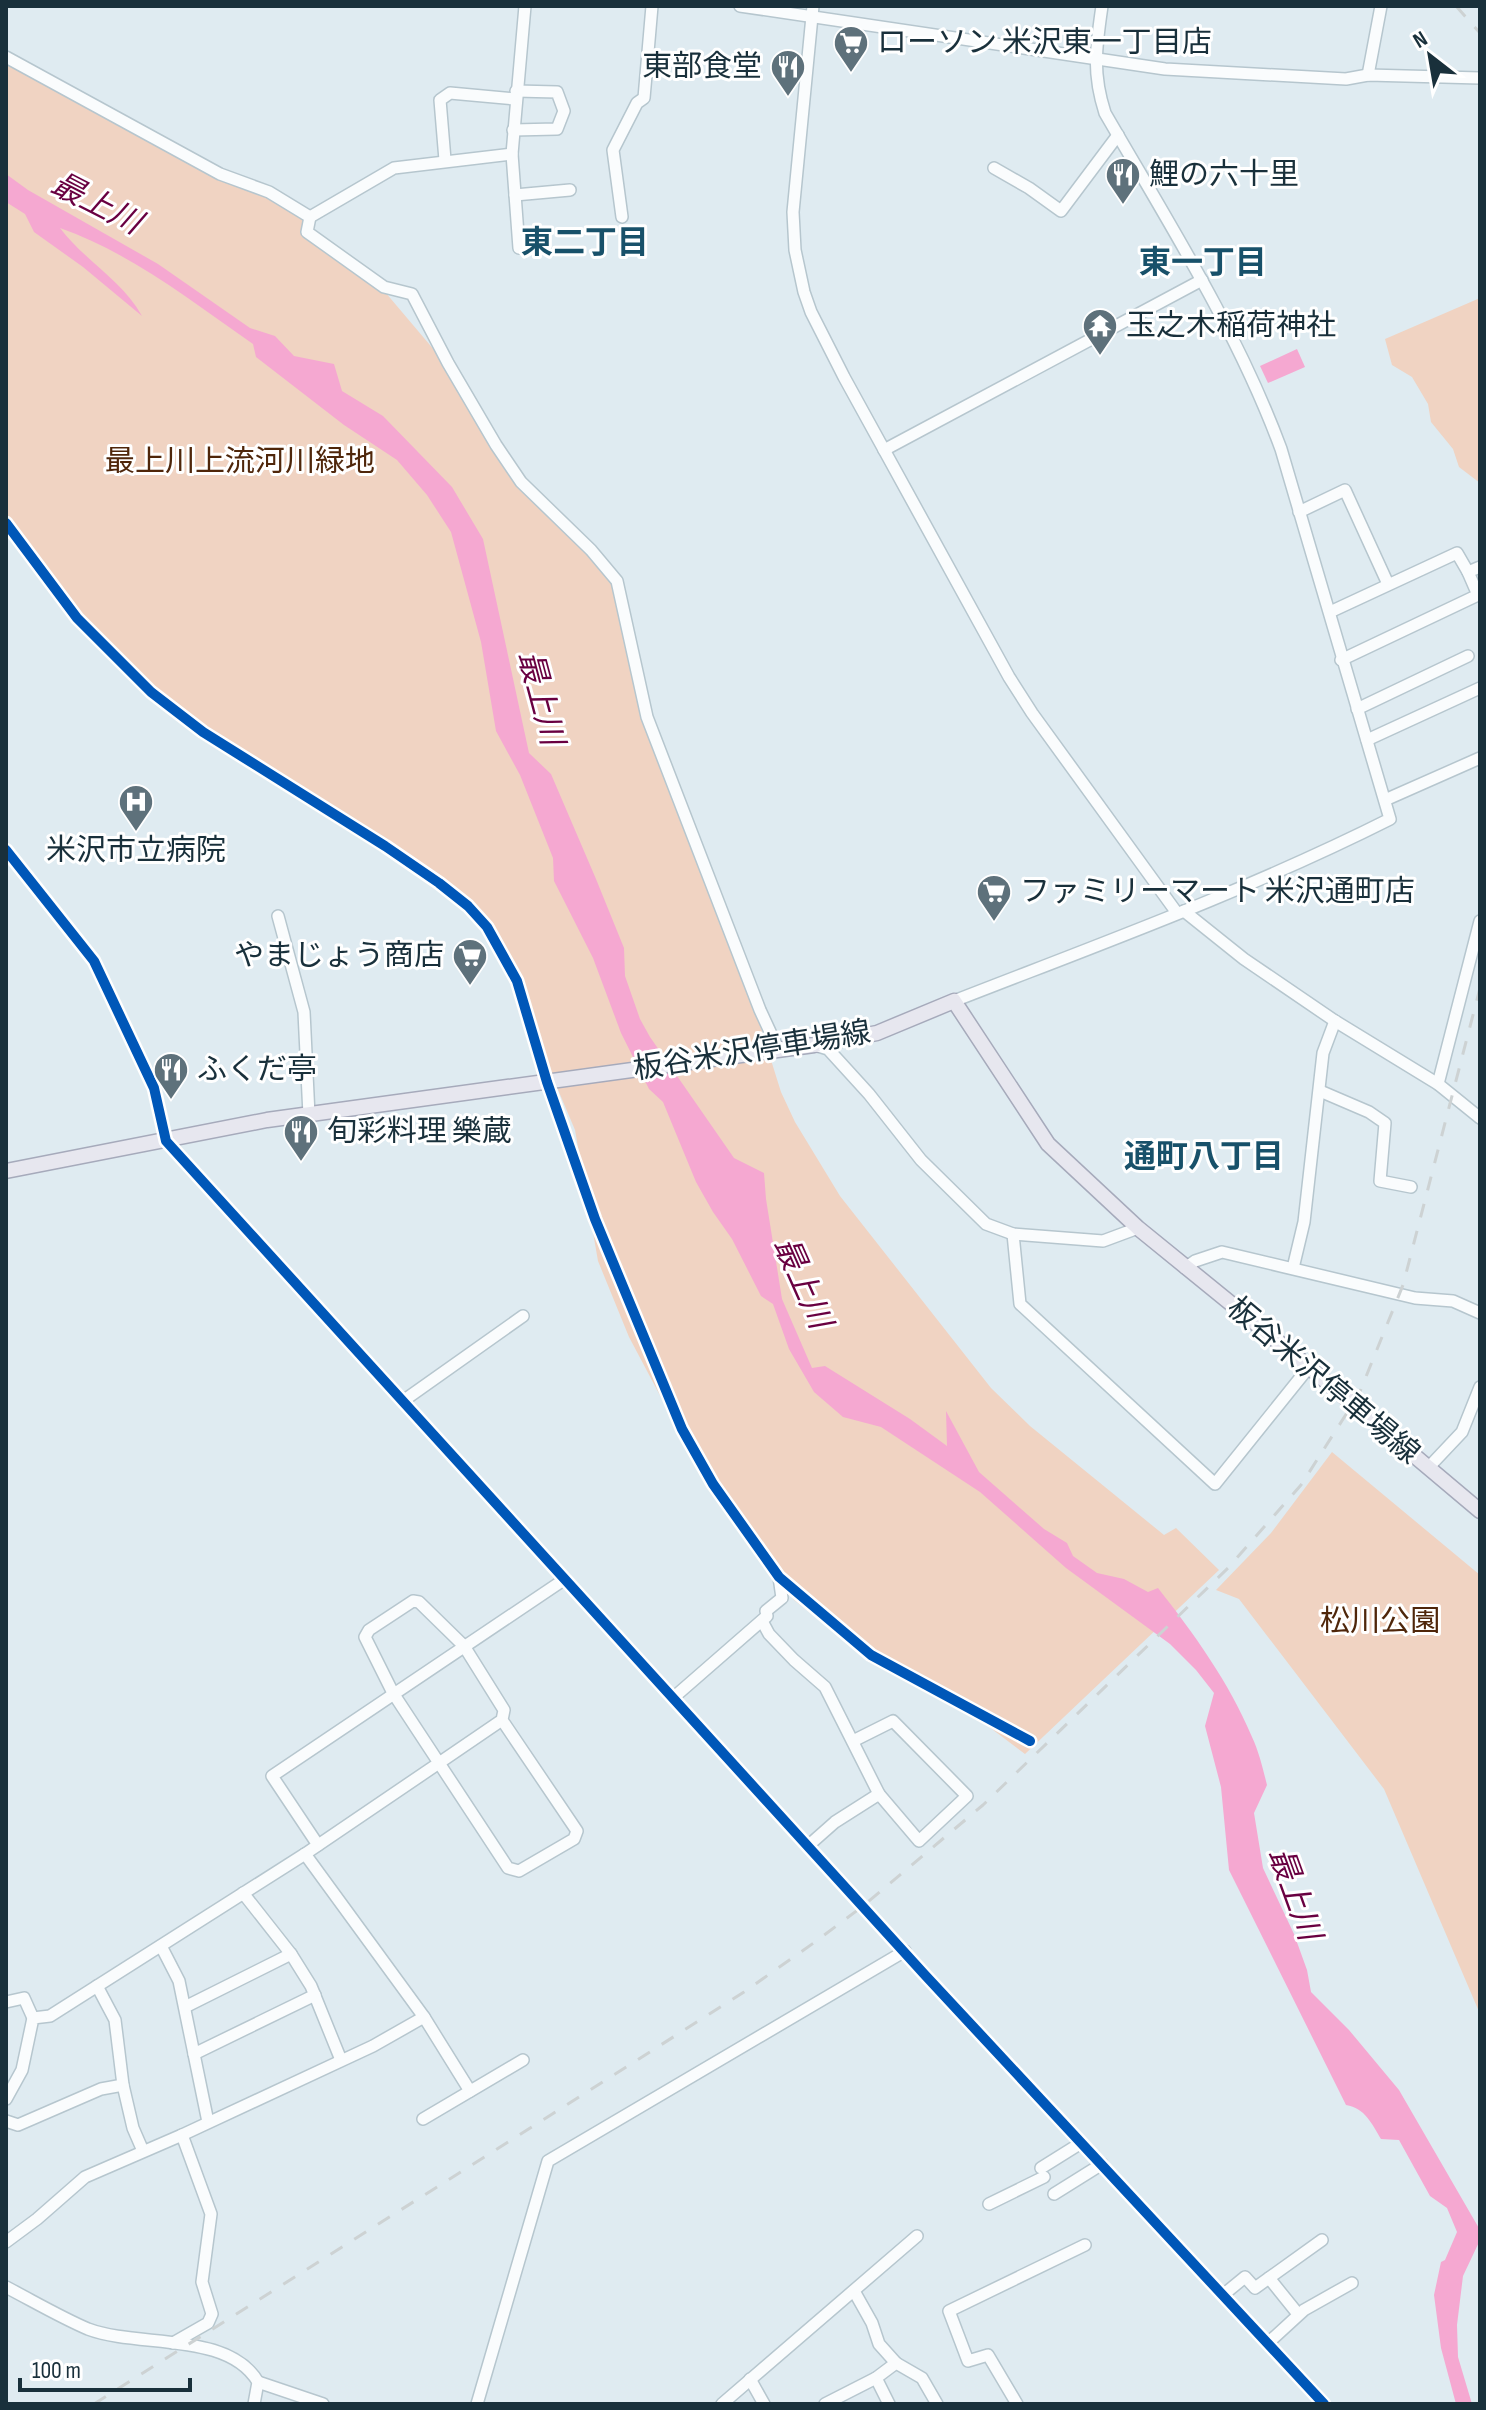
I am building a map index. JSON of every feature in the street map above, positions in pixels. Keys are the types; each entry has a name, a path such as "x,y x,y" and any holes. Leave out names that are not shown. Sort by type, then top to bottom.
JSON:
{"main road":[{"name":"板谷米沢停車場線","path":"6,1171 247,1124 814,1045 877,1033 954,1001 1048,1144 1185,1268 1309,1367 1480,1511"}],"street":[{"path":"519,248 512,154 525,6"},
{"path":"622,217 613,150 637,103 644,98 652,6"},
{"path":"740,6 812,11 1094,60 1165,69 1346,79 1368,75 1480,78"},
{"path":"954,1001 1180,912 1333,848 1390,819 1341,660 1330,612 1261,394 1202,280 1105,113 1097,88 1094,60 1102,6"},
{"path":"1368,75 1381,6"},
{"path":"812,11 793,212 799,273 811,312 975,618 1032,713 1180,912 1335,1021 1438,1084 1480,1118"},
{"path":"6,57 206,167 269,192 310,217"},
{"path":"445,160 440,100 450,93 516,95 557,92 564,111 557,129 513,130"},
{"path":"994,168 1061,211 1118,135"},
{"path":"512,154 394,168 310,217 307,232 384,287 412,294 464,391 521,482 591,550 617,581 647,717 760,1010 772,1050"},
{"path":"515,195 570,190"},
{"path":"884,450 1202,280"},
{"path":"1299,512 1345,490 1388,584"},
{"path":"6,523 77,618 160,700 203,732 385,846 468,906 487,927 517,981 554,1081 595,1219 682,1429 713,1484 779,1577 871,1655 1030,1741"},
{"path":"1330,612 1457,553 1474,570 1478,595 1341,660"},
{"path":"1357,709 1468,656"},
{"path":"1367,740 1480,688"},
{"path":"1385,800 1480,758"},
{"path":"6,850 94,961 154,1088 166,1141 1081,2143 1324,2404"},
{"path":"278,916 304,1012 309,1115"},
{"path":"1438,1084 1480,921"},
{"path":"1293,1268 1304,1222 1323,1053 1335,1021"},
{"path":"814,1045 828,1049 869,1094 921,1160 986,1224 1013,1234 1103,1241 1138,1228"},
{"path":"1320,1091 1369,1112 1385,1123 1380,1181 1411,1187"},
{"path":"1013,1234 1020,1304 1215,1484 1309,1367"},
{"path":"1185,1268 1195,1261 1222,1252 1415,1298 1453,1301 1480,1313"},
{"path":"403,1401 523,1316"},
{"path":"1428,1468 1462,1432 1480,1387"},
{"path":"673,1698 767,1616 766,1611 782,1598 779,1577"},
{"path":"318,1845 272,1776 565,1579"},
{"path":"33,2018 50,2016 161,1946 305,1854 318,1845 439,1763 502,1720 504,1710 464,1646 419,1602 413,1601 369,1630 365,1637 393,1693 439,1763 508,1868 519,1871 574,1839 577,1831 502,1720"},
{"path":"762,1621 769,1634 825,1687 879,1794 919,1841 967,1796 893,1721 853,1741"},
{"path":"809,1845 835,1822 879,1794"},
{"path":"305,1854 424,2017 470,2091"},
{"path":"243,1893 291,1954 315,1995 341,2060"},
{"path":"161,1946 179,1981 208,2122"},
{"path":"477,2404 548,2161 905,1951"},
{"path":"185,2007 291,1954"},
{"path":"97,1986 115,2020 123,2085 133,2128 143,2151"},
{"path":"194,2054 315,1995"},
{"path":"6,2002 24,1998 33,2018 22,2070 6,2099"},
{"path":"6,2242 85,2177 373,2046 424,2017"},
{"path":"423,2119 523,2060"},
{"path":"6,2121 18,2125 101,2089 123,2085"},
{"path":"173,2343 208,2323 212,2314 202,2282 211,2214 182,2135"},
{"path":"989,2204 1042,2172 1081,2143"},
{"path":"1054,2194 1102,2164"},
{"path":"722,2404 917,2236"},
{"path":"1223,2295 1245,2277 1255,2288 1322,2240"},
{"path":"1017,2404 988,2355 968,2361 949,2311 1085,2245"},
{"path":"1269,2278 1298,2314"},
{"path":"1268,2343 1298,2314 1352,2283"},
{"path":"6,2287 87,2328 225,2353 245,2366 258,2382 323,2404"},
{"path":"854,2291 872,2323 879,2344 896,2363 922,2378 937,2404"},
{"path":"825,2404 876,2378 896,2363"},
{"path":"876,2378 889,2404"},
{"path":"750,2379 764,2404"},
{"path":"254,2404 258,2382"}],"green space":[{"name":"最上川上流河川緑地","path":"6,61 271,197 306,219 305,234 380,286 446,364 493,447 612,582 644,717 756,1012 781,1092 795,1122 840,1196 991,1388 1030,1426 1164,1535 1176,1528 1219,1570 1025,1754 968,1711 868,1659 794,1600 708,1486 629,1337 598,1261 575,1130 548,1066 521,980 492,924 440,881 205,728 137,675 80,616 6,518"},
{"path":"1480,298 1480,483 1459,467 1453,449 1431,422 1428,404 1412,377 1392,365 1385,339"},
{"name":"松川公園","path":"1332,1452 1480,1575 1480,2014 1384,1789 1239,1599 1216,1590 1271,1533"}],"shaded area":[{"path":"6,174 28,190 158,264 250,328 275,336 294,356 334,364 342,391 383,416 452,487 483,539 529,753 551,774 596,879 624,948 625,976 640,1019 650,1037 734,1158 764,1173 782,1299 812,1368 825,1366 947,1446 946,1411 979,1472 1044,1529 1067,1543 1073,1556 1097,1573 1124,1579 1148,1592 1158,1588 1233,1697 1261,1761 1267,1785 1254,1813 1263,1868 1294,1934 1311,1992 1349,2030 1399,2090 1480,2230 1480,2240 1463,2276 1457,2325 1458,2357 1472,2404 1456,2404 1441,2348 1434,2295 1441,2262 1445,2260 1457,2232 1447,2208 1430,2196 1399,2140 1381,2139 1363,2113 1346,2105 1229,1870 1221,1787 1205,1726 1214,1693 1170,1644 1066,1568 980,1492 881,1427 843,1417 814,1392 789,1349 773,1304 761,1296 732,1239 696,1182 663,1102 649,1089 621,1033 593,958 554,881 553,858 520,775 496,731 481,642 451,532 427,495 397,460 344,425 256,357 253,344 136,264 60,228 114,281 142,316 83,267 34,232 25,214 6,202"},
{"path":"1297,349 1305,367 1268,383 1260,366"}],"railway":[{"path":"1456,6 1480,33"},
{"path":"94,2404 744,1992 815,1942 863,1906 983,1805 1228,1568 1301,1485 1359,1394 1403,1285 1480,988"}],"cycle path":[{"path":"6,523 77,618 151,692 203,732 439,883 468,906 487,927 517,981 547,1082 595,1219 682,1429 713,1484 779,1577 871,1655 1030,1741"},
{"path":"6,850 94,961 154,1088 166,1141 925,1975 1324,2404"}],"place":[{"name":"ローソン 米沢東一丁目店","path":"851,74"},
{"name":"東部食堂","path":"788,98"},
{"name":"鯉の六十里","path":"1123,206"},
{"name":"玉之木稲荷神社","path":"1100,357"},
{"name":"米沢市立病院","path":"136,833"},
{"name":"ファミリーマート 米沢通町店","path":"994,923"},
{"name":"やまじょう商店","path":"470,987"},
{"name":"ふくだ亭","path":"171,1101"},
{"name":"旬彩料理 樂蔵","path":"301,1163"}],"district":[{"name":"東二丁目","path":"585,243"},
{"name":"東一丁目","path":"1203,263"},
{"name":"通町八丁目","path":"1204,1157"}],"water label":[{"name":"最上川","path":"96,204"},
{"name":"最上川","path":"540,698"},
{"name":"最上川","path":"802,1283"},
{"name":"最上川","path":"1294,1894"}]}
